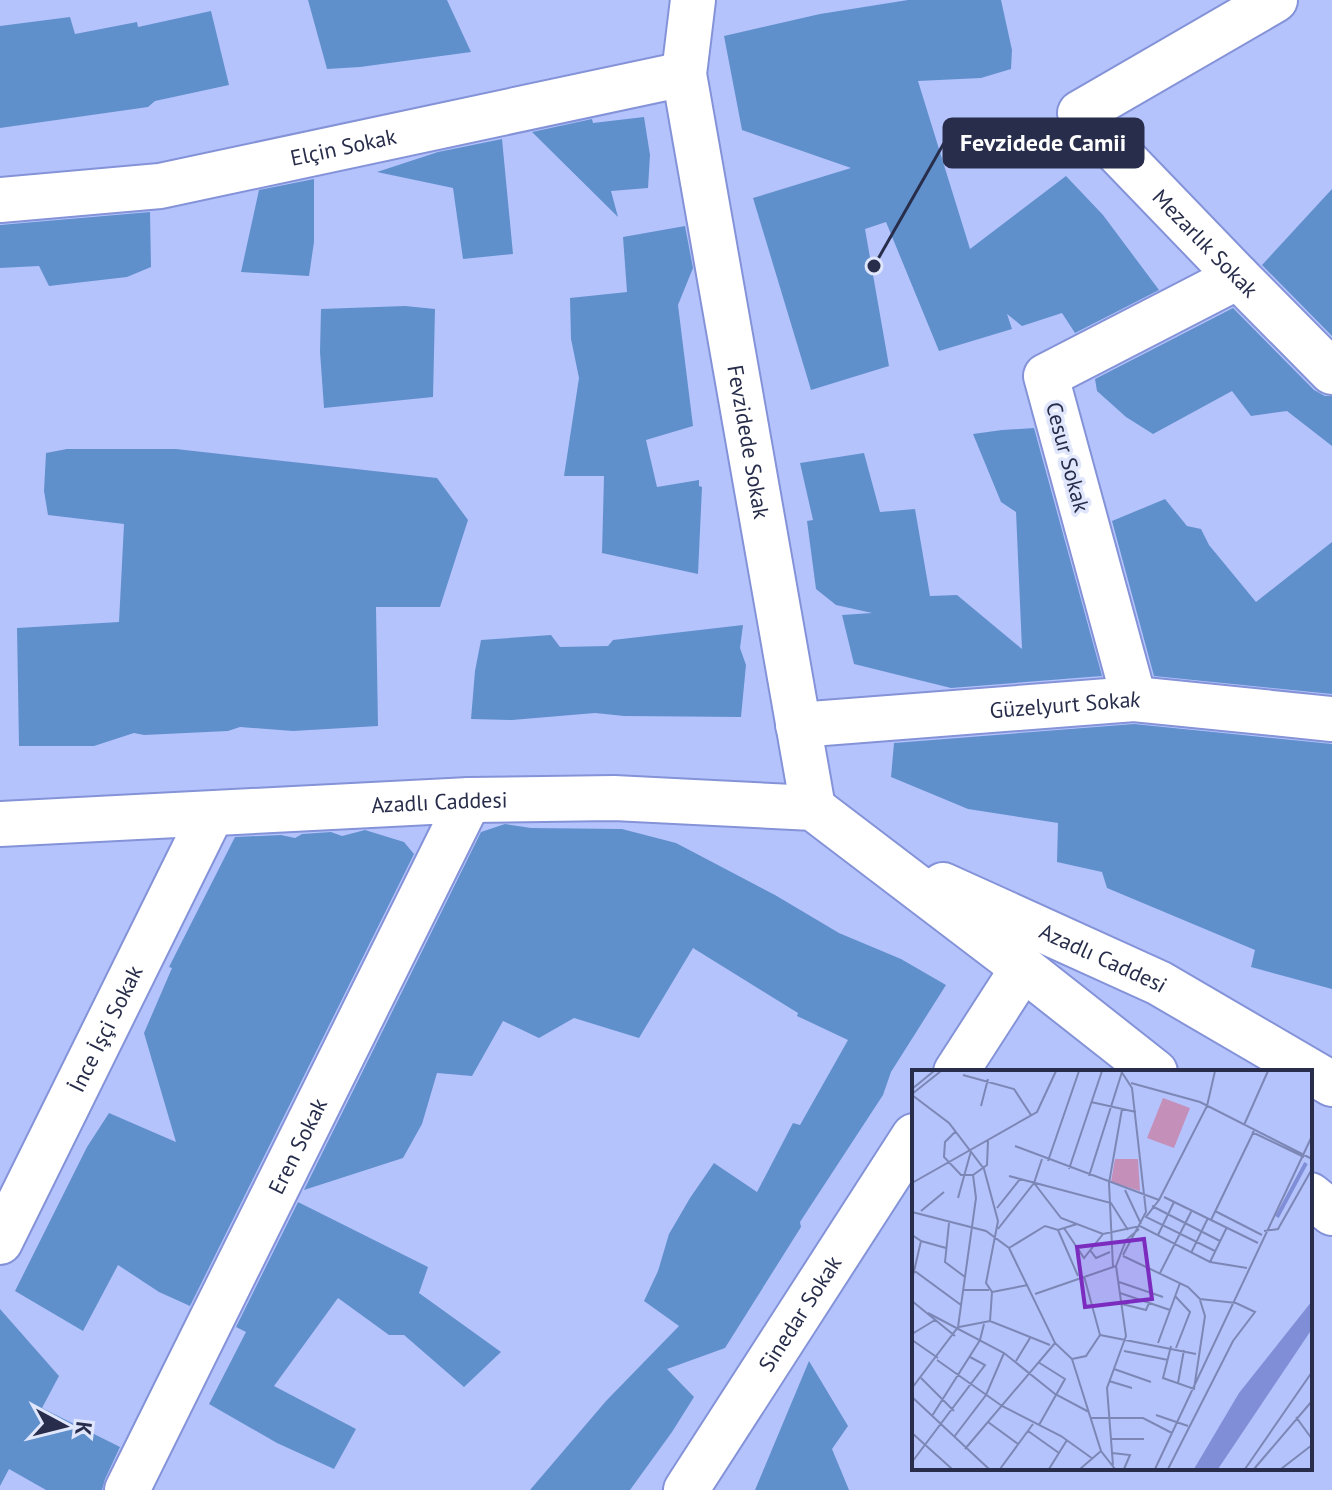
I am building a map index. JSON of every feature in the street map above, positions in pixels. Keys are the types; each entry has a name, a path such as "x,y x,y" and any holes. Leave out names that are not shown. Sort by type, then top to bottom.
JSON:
{"street":[{"name":"Fevzidede Sokak","path":"693,0 684,74 813,808"},
{"name":"Mezarlık Sokak","path":"1275,0 1080,113 1332,372"},
{"name":"Elçin Sokak","path":"0,200 160,186 684,74"},
{"name":"Cesur Sokak","path":"1134,699 1046,376 1238,277"},
{"name":"Güzelyurt Sokak","path":"798,725 1134,699 1332,719"},
{"name":"Azadlı Caddesi","path":"0,824 469,800 614,798 813,808 1152,1070"},
{"name":"Eren Sokak","path":"127,1490 469,800"},
{"name":"İnce İşçi Sokak","path":"0,1242 211,815"},
{"name":"Azadlı Caddesi","path":"866,850 1159,983 1308,1070"},
{"path":"957,1070 1023,968"},
{"name":"Azadlı Caddesi","path":"1312,1072 1332,1084"},
{"name":"Sinedar Sokak","path":"686,1490 912,1139"},
{"path":"1312,1197 1332,1213"}],"building":[{"path":"308,0 447,0 471,52 327,69"},
{"path":"908,0 1001,0 1012,50 1011,69 981,78 918,81 970,249 1066,176 1103,215 1159,290 1075,333 1062,313 1022,326 1007,314 1012,329 939,351 886,222 865,229 889,366 811,390 753,198 851,168 742,130 724,36 820,14"},
{"path":"211,11 229,85 155,101 148,107 0,128 0,26 70,17 75,34 137,22 138,27"},
{"path":"644,117 650,155 648,188 611,191 618,217 532,132 592,119 593,123"},
{"path":"502,139 513,254 463,259 453,188 377,172 438,152"},
{"path":"314,179 314,242 309,276 241,272 259,190"},
{"path":"1332,189 1332,336 1262,265"},
{"path":"150,212 151,267 127,277 49,286 39,266 0,268 0,225"},
{"path":"685,226 693,268 678,305 693,426 646,440 657,487 699,480 702,487 698,574 602,553 604,476 564,476 579,378 571,339 570,298 627,292 623,237"},
{"path":"405,306 435,309 433,397 324,408 321,309"},
{"path":"1233,308 1314,390 1332,396 1332,446 1287,411 1251,416 1232,391 1153,434 1126,417 1097,391 1095,379"},
{"path":"1034,428 1102,676 951,688 854,664 842,615 872,613 836,605 816,589 807,521 813,520 800,463 864,453 880,512 915,509 930,596 957,595 1022,649 1016,512 1001,502 973,434"},
{"path":"67,449 176,449 437,478 468,520 440,607 376,607 378,726 293,731 240,727 228,731 134,733 94,746 19,746 17,628 119,622 124,524 48,515 44,491 46,453"},
{"path":"1165,499 1187,526 1201,529 1209,545 1256,602 1332,542 1332,694 1154,676 1112,521"},
{"path":"743,625 740,648 746,665 741,717 595,713 512,720 471,719 481,640 551,635 560,647 608,646 613,640"},
{"path":"1134,724 1332,744 1332,989 1251,967 1255,950 1107,888 1102,872 1057,862 1058,823 968,809 891,777 894,743"},
{"path":"505,824 531,828 622,829 676,843 839,933 901,959 946,985 891,1072 883,1095 800,1222 801,1227 725,1348 667,1369 694,1397 630,1490 530,1490 606,1401 679,1326 644,1301 658,1271 669,1234 714,1163 757,1192 793,1123 800,1125 848,1040 797,1016 798,1013 693,948 639,1038 574,1018 539,1038 503,1021 472,1076 437,1073 422,1124 403,1158 304,1190 481,832"},
{"path":"365,830 404,842 414,854 190,1306 159,1292 118,1265 83,1331 15,1291 87,1147 109,1113 176,1142 144,1033 172,968 169,967 235,837 281,835 295,838 302,834 331,832 342,836"},
{"path":"298,1202 428,1267 419,1293 501,1352 464,1387 404,1335 389,1335 338,1298 274,1386 356,1429 334,1469 277,1443 209,1404 246,1332 236,1327"},
{"path":"0,1309 59,1376 42,1408 120,1447 102,1490 46,1490 9,1469 0,1486"},
{"path":"809,1361 848,1426 832,1449 849,1490 755,1490"}],"place":[{"name":"Fevzidede Camii","path":"874,266"}]}
